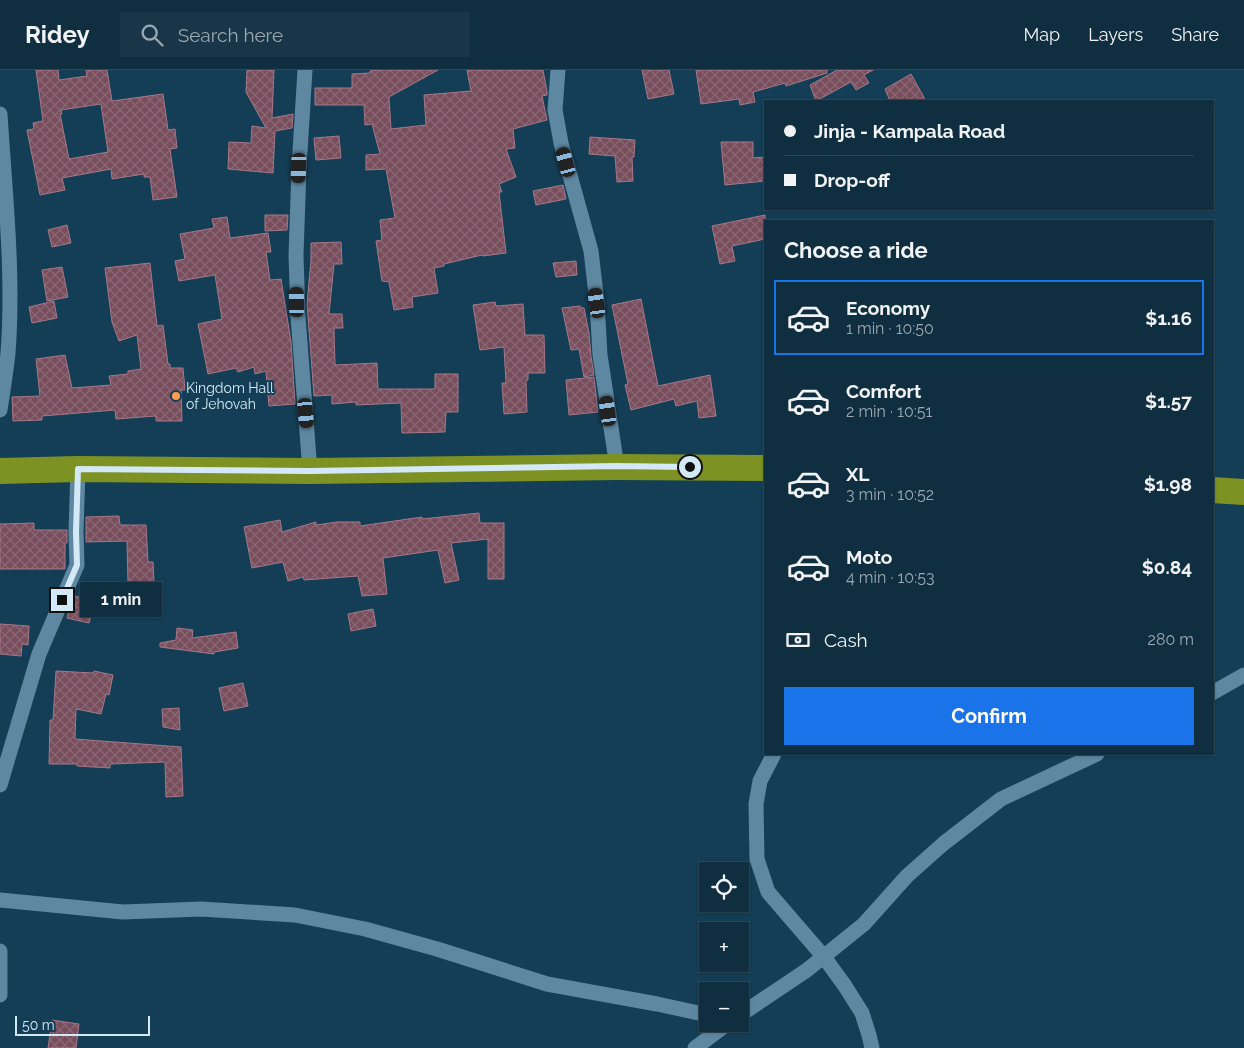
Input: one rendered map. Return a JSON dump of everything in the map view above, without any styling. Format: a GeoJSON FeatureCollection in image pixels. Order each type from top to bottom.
{"type":"FeatureCollection","features":[{"type":"Feature","properties":{"kind":"highway"},"geometry":{"type":"LineString","coordinates":[[0,471],[78,469],[310,471],[616,466],[764,472]]}},
{"type":"Feature","properties":{"kind":"highway"},"geometry":{"type":"LineString","coordinates":[[1214,490],[1244,492]]}},
{"type":"Feature","properties":{"kind":"street"},"geometry":{"type":"LineString","coordinates":[[305,70],[296,255],[298,317],[310,471]]}},
{"type":"Feature","properties":{"kind":"street"},"geometry":{"type":"LineString","coordinates":[[558,70],[555,110],[561,143],[591,251],[600,355],[616,466]]}},
{"type":"Feature","properties":{"kind":"street"},"geometry":{"type":"LineString","coordinates":[[0,114],[10,298],[8,354],[0,410]]}},
{"type":"Feature","properties":{"kind":"street"},"geometry":{"type":"LineString","coordinates":[[0,785],[39,654],[77,565],[78,469]]}},
{"type":"Feature","properties":{"kind":"street"},"geometry":{"type":"LineString","coordinates":[[1214,692],[1244,675]]}},
{"type":"Feature","properties":{"kind":"street"},"geometry":{"type":"LineString","coordinates":[[773,755],[760,781],[756,804],[757,858],[768,892],[824,957],[845,986],[862,1013],[872,1048]]}},
{"type":"Feature","properties":{"kind":"street"},"geometry":{"type":"LineString","coordinates":[[749,1009],[807,970],[864,924],[907,876],[943,844],[1001,799],[1095,755]]}},
{"type":"Feature","properties":{"kind":"street"},"geometry":{"type":"LineString","coordinates":[[0,900],[123,912],[201,909],[295,915],[365,929],[437,949],[547,984],[699,1013]]}},
{"type":"Feature","properties":{"kind":"street"},"geometry":{"type":"LineString","coordinates":[[0,951],[0,995]]}},
{"type":"Feature","properties":{"kind":"street"},"geometry":{"type":"LineString","coordinates":[[695,1048],[716,1032]]}},
{"type":"Feature","properties":{"kind":"building"},"geometry":{"type":"Polygon","coordinates":[[[36,70],[58,70],[59,80],[87,76],[86,70],[107,70],[112,101],[163,94],[168,130],[175,129],[177,148],[170,149],[177,197],[153,200],[150,177],[144,177],[144,174],[112,179],[111,169],[62,178],[65,190],[40,195],[27,130],[34,129],[33,123],[43,121],[36,70]],[[101,104],[61,110],[62,114],[60,114],[69,159],[108,152],[101,104]]]}},
{"type":"Feature","properties":{"kind":"building"},"geometry":{"type":"Polygon","coordinates":[[[247,70],[274,70],[272,118],[293,114],[292,128],[275,131],[273,173],[228,169],[229,142],[251,143],[252,126],[266,128],[246,92],[247,70]]]}},
{"type":"Feature","properties":{"kind":"building"},"geometry":{"type":"Polygon","coordinates":[[[438,70],[389,97],[391,129],[426,125],[424,95],[471,91],[467,70],[543,70],[547,91],[547,95],[542,96],[547,120],[513,129],[515,148],[506,149],[516,177],[499,184],[502,192],[499,192],[506,253],[482,255],[434,268],[438,293],[412,297],[413,307],[394,310],[389,282],[382,281],[376,241],[382,240],[380,220],[395,218],[386,169],[366,170],[366,155],[380,154],[372,124],[365,125],[364,105],[315,105],[315,88],[352,88],[352,74],[370,73],[370,71],[438,70]]]}},
{"type":"Feature","properties":{"kind":"building"},"geometry":{"type":"Polygon","coordinates":[[[642,70],[669,70],[674,94],[648,99],[642,70]]]}},
{"type":"Feature","properties":{"kind":"building"},"geometry":{"type":"Polygon","coordinates":[[[696,70],[827,70],[827,73],[786,86],[785,83],[753,92],[755,102],[740,105],[739,99],[701,104],[696,70]]]}},
{"type":"Feature","properties":{"kind":"building"},"geometry":{"type":"Polygon","coordinates":[[[837,70],[873,70],[864,75],[869,83],[856,90],[851,82],[818,100],[816,100],[810,85],[837,70]]]}},
{"type":"Feature","properties":{"kind":"building"},"geometry":{"type":"Polygon","coordinates":[[[911,74],[925,100],[890,100],[885,89],[911,74]]]}},
{"type":"Feature","properties":{"kind":"building"},"geometry":{"type":"Polygon","coordinates":[[[339,136],[341,158],[316,160],[314,138],[339,136]]]}},
{"type":"Feature","properties":{"kind":"building"},"geometry":{"type":"Polygon","coordinates":[[[590,137],[635,140],[634,157],[632,157],[633,181],[617,182],[615,156],[589,154],[590,137]]]}},
{"type":"Feature","properties":{"kind":"building"},"geometry":{"type":"Polygon","coordinates":[[[721,142],[753,142],[753,158],[764,157],[764,181],[725,185],[721,142]]]}},
{"type":"Feature","properties":{"kind":"building"},"geometry":{"type":"Polygon","coordinates":[[[563,185],[566,199],[536,205],[533,191],[563,185]]]}},
{"type":"Feature","properties":{"kind":"building"},"geometry":{"type":"Polygon","coordinates":[[[265,215],[288,215],[287,230],[265,231],[265,215]]]}},
{"type":"Feature","properties":{"kind":"building"},"geometry":{"type":"Polygon","coordinates":[[[765,215],[764,239],[732,246],[735,261],[720,264],[712,226],[765,215]]]}},
{"type":"Feature","properties":{"kind":"building"},"geometry":{"type":"Polygon","coordinates":[[[227,217],[230,238],[268,233],[271,252],[266,252],[270,280],[281,279],[291,342],[295,404],[269,406],[266,371],[255,374],[254,367],[238,372],[236,368],[208,374],[198,324],[222,319],[215,275],[179,281],[175,261],[185,259],[180,234],[214,228],[212,219],[227,217]]]}},
{"type":"Feature","properties":{"kind":"building"},"geometry":{"type":"Polygon","coordinates":[[[67,225],[71,243],[52,247],[48,230],[67,225]]]}},
{"type":"Feature","properties":{"kind":"building"},"geometry":{"type":"Polygon","coordinates":[[[341,242],[342,264],[334,264],[329,314],[342,314],[343,328],[334,328],[335,365],[377,363],[378,389],[435,389],[435,374],[458,374],[458,412],[446,412],[445,432],[402,433],[401,403],[356,405],[356,402],[332,404],[332,395],[314,396],[307,304],[311,243],[341,242]]]}},
{"type":"Feature","properties":{"kind":"building"},"geometry":{"type":"Polygon","coordinates":[[[576,261],[577,275],[556,277],[553,263],[576,261]]]}},
{"type":"Feature","properties":{"kind":"building"},"geometry":{"type":"Polygon","coordinates":[[[150,263],[157,326],[163,325],[168,364],[170,364],[170,368],[183,368],[185,390],[181,390],[182,421],[156,421],[156,416],[116,419],[115,410],[42,416],[42,420],[13,421],[12,397],[40,396],[36,359],[65,355],[72,388],[111,385],[109,376],[128,374],[128,371],[141,369],[137,335],[119,341],[112,322],[105,268],[150,263]]]}},
{"type":"Feature","properties":{"kind":"building"},"geometry":{"type":"Polygon","coordinates":[[[62,267],[68,297],[47,301],[42,270],[62,267]]]}},
{"type":"Feature","properties":{"kind":"building"},"geometry":{"type":"Polygon","coordinates":[[[641,299],[658,386],[710,375],[716,416],[699,418],[697,401],[676,406],[674,399],[631,410],[625,385],[628,384],[612,305],[641,299]]]}},
{"type":"Feature","properties":{"kind":"building"},"geometry":{"type":"Polygon","coordinates":[[[54,301],[57,318],[32,323],[29,307],[54,301]]]}},
{"type":"Feature","properties":{"kind":"building"},"geometry":{"type":"Polygon","coordinates":[[[495,302],[496,306],[523,304],[525,335],[544,335],[545,373],[528,373],[528,380],[526,380],[527,412],[504,414],[502,383],[506,383],[504,347],[480,350],[473,305],[495,302]]]}},
{"type":"Feature","properties":{"kind":"building"},"geometry":{"type":"Polygon","coordinates":[[[580,306],[584,308],[594,375],[584,377],[579,349],[571,350],[562,308],[580,306]]]}},
{"type":"Feature","properties":{"kind":"building"},"geometry":{"type":"Polygon","coordinates":[[[594,377],[598,412],[569,415],[566,380],[594,377]]]}},
{"type":"Feature","properties":{"kind":"building"},"geometry":{"type":"Polygon","coordinates":[[[479,513],[480,523],[504,523],[504,579],[488,579],[488,539],[451,543],[459,580],[445,583],[438,550],[383,558],[387,594],[362,596],[358,576],[304,580],[303,577],[288,581],[283,562],[252,568],[244,527],[280,520],[282,532],[316,522],[316,525],[337,522],[360,522],[360,526],[422,517],[422,519],[479,513]]]}},
{"type":"Feature","properties":{"kind":"building"},"geometry":{"type":"Polygon","coordinates":[[[119,516],[120,525],[146,525],[148,562],[153,562],[154,582],[128,583],[127,541],[86,542],[86,517],[119,516]]]}},
{"type":"Feature","properties":{"kind":"building"},"geometry":{"type":"Polygon","coordinates":[[[34,523],[34,530],[67,530],[65,569],[0,569],[0,524],[34,523]]]}},
{"type":"Feature","properties":{"kind":"building"},"geometry":{"type":"Polygon","coordinates":[[[74,596],[95,601],[89,623],[67,618],[74,596]]]}},
{"type":"Feature","properties":{"kind":"building"},"geometry":{"type":"Polygon","coordinates":[[[98,597],[118,602],[115,616],[95,612],[98,597]]]}},
{"type":"Feature","properties":{"kind":"building"},"geometry":{"type":"Polygon","coordinates":[[[373,609],[376,626],[351,631],[348,614],[373,609]]]}},
{"type":"Feature","properties":{"kind":"building"},"geometry":{"type":"Polygon","coordinates":[[[0,624],[29,626],[28,645],[22,644],[21,656],[0,654],[0,624]]]}},
{"type":"Feature","properties":{"kind":"building"},"geometry":{"type":"Polygon","coordinates":[[[177,628],[193,630],[192,638],[236,632],[238,648],[214,652],[214,654],[160,647],[160,643],[176,640],[177,628]]]}},
{"type":"Feature","properties":{"kind":"building"},"geometry":{"type":"Polygon","coordinates":[[[56,671],[93,673],[94,671],[113,675],[109,695],[106,694],[101,714],[76,709],[75,739],[181,747],[183,796],[166,797],[165,762],[110,764],[110,768],[77,766],[77,764],[49,764],[50,720],[53,720],[56,671]]]}},
{"type":"Feature","properties":{"kind":"building"},"geometry":{"type":"Polygon","coordinates":[[[243,683],[248,706],[224,711],[219,688],[243,683]]]}},
{"type":"Feature","properties":{"kind":"building"},"geometry":{"type":"Polygon","coordinates":[[[179,708],[180,730],[163,727],[162,709],[179,708]]]}},
{"type":"Feature","properties":{"kind":"building"},"geometry":{"type":"Polygon","coordinates":[[[52,1020],[79,1024],[76,1048],[48,1048],[52,1020]]]}},
{"type":"Feature","properties":{"kind":"place","name":"Kingdom Hall of Jehovah"},"geometry":{"type":"Point","coordinates":[176,396]}},
{"type":"Feature","properties":{"kind":"route"},"geometry":{"type":"LineString","coordinates":[[62,600],[77,565],[78,469],[310,471],[616,466],[690,467]]}}]}
